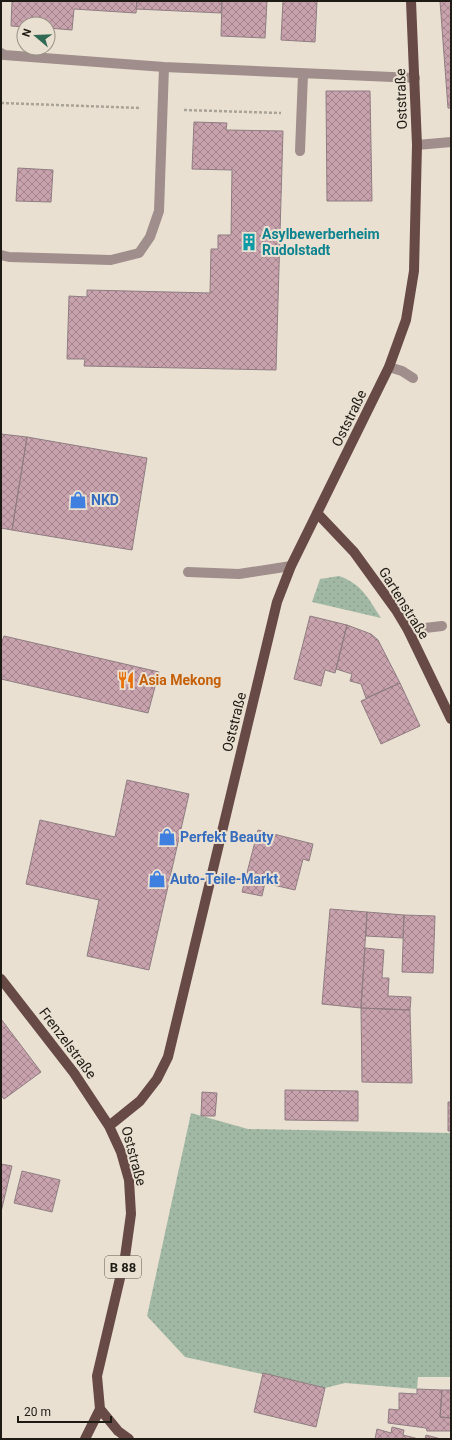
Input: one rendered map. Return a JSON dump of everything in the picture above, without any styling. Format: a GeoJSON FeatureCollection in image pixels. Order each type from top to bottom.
{"type":"FeatureCollection","features":[{"type":"Feature","properties":{"kind":"main road","name":"Oststraße"},"geometry":{"type":"LineString","coordinates":[[100,1409],[97,1376],[125,1257],[131,1214],[129,1180],[120,1152],[109,1126],[140,1102],[157,1079],[168,1058],[277,602],[291,566],[390,367],[406,320],[414,271],[417,146],[411,1]]}},
{"type":"Feature","properties":{"kind":"main road","name":"Gartenstraße"},"geometry":{"type":"LineString","coordinates":[[317,513],[354,552],[408,630],[451,719]]}},
{"type":"Feature","properties":{"kind":"main road","name":"Frenzelstraße"},"geometry":{"type":"LineString","coordinates":[[1,979],[74,1073],[109,1126]]}},
{"type":"Feature","properties":{"kind":"main road"},"geometry":{"type":"LineString","coordinates":[[85,1439],[100,1409],[118,1431],[129,1439]]}},
{"type":"Feature","properties":{"kind":"lane"},"geometry":{"type":"LineString","coordinates":[[1,53],[4,55],[164,67],[415,78]]}},
{"type":"Feature","properties":{"kind":"lane"},"geometry":{"type":"LineString","coordinates":[[1,255],[9,257],[111,260],[139,253],[150,237],[159,211],[164,67]]}},
{"type":"Feature","properties":{"kind":"lane"},"geometry":{"type":"LineString","coordinates":[[300,151],[304,74]]}},
{"type":"Feature","properties":{"kind":"lane"},"geometry":{"type":"LineString","coordinates":[[417,146],[451,142]]}},
{"type":"Feature","properties":{"kind":"lane"},"geometry":{"type":"LineString","coordinates":[[390,367],[402,371],[413,378]]}},
{"type":"Feature","properties":{"kind":"lane"},"geometry":{"type":"LineString","coordinates":[[188,572],[239,574],[291,566]]}},
{"type":"Feature","properties":{"kind":"lane"},"geometry":{"type":"LineString","coordinates":[[408,630],[442,626]]}},
{"type":"Feature","properties":{"kind":"green space"},"geometry":{"type":"Polygon","coordinates":[[[339,576],[347,579],[364,592],[381,618],[312,602],[320,579],[339,576]]]}},
{"type":"Feature","properties":{"kind":"green space"},"geometry":{"type":"Polygon","coordinates":[[[191,1113],[248,1129],[451,1133],[451,1377],[418,1377],[417,1389],[345,1383],[325,1388],[185,1357],[147,1316],[191,1113]]]}},
{"type":"Feature","properties":{"kind":"building"},"geometry":{"type":"Polygon","coordinates":[[[12,1],[137,1],[136,13],[74,9],[72,30],[56,29],[56,16],[16,16],[16,26],[11,26],[12,1]]]}},
{"type":"Feature","properties":{"kind":"building"},"geometry":{"type":"Polygon","coordinates":[[[137,1],[222,1],[221,13],[136,9],[137,1]]]}},
{"type":"Feature","properties":{"kind":"building"},"geometry":{"type":"Polygon","coordinates":[[[222,1],[267,1],[265,38],[221,36],[222,1]]]}},
{"type":"Feature","properties":{"kind":"building"},"geometry":{"type":"Polygon","coordinates":[[[283,1],[317,1],[315,42],[281,40],[283,1]]]}},
{"type":"Feature","properties":{"kind":"building"},"geometry":{"type":"Polygon","coordinates":[[[440,1],[451,1],[451,108],[448,108],[440,1]]]}},
{"type":"Feature","properties":{"kind":"building"},"geometry":{"type":"Polygon","coordinates":[[[326,91],[370,91],[372,201],[327,201],[326,91]]]}},
{"type":"Feature","properties":{"kind":"building","name":"Asylbewerberheim Rudolstadt"},"geometry":{"type":"Polygon","coordinates":[[[194,122],[227,123],[226,130],[283,131],[276,370],[84,366],[85,359],[67,359],[69,296],[87,297],[87,290],[210,293],[211,249],[218,249],[218,235],[231,235],[232,170],[192,169],[194,122]]]}},
{"type":"Feature","properties":{"kind":"building"},"geometry":{"type":"Polygon","coordinates":[[[18,168],[53,170],[51,202],[16,201],[18,168]]]}},
{"type":"Feature","properties":{"kind":"building"},"geometry":{"type":"Polygon","coordinates":[[[1,434],[27,437],[12,530],[1,528],[1,434]]]}},
{"type":"Feature","properties":{"kind":"building","name":"NKD"},"geometry":{"type":"Polygon","coordinates":[[[27,437],[147,458],[132,550],[12,530],[27,437]]]}},
{"type":"Feature","properties":{"kind":"building"},"geometry":{"type":"Polygon","coordinates":[[[310,616],[347,625],[335,673],[325,670],[321,686],[294,679],[310,616]]]}},
{"type":"Feature","properties":{"kind":"building"},"geometry":{"type":"Polygon","coordinates":[[[347,625],[371,634],[378,640],[400,683],[366,698],[361,684],[350,681],[352,674],[336,669],[347,625]]]}},
{"type":"Feature","properties":{"kind":"building"},"geometry":{"type":"Polygon","coordinates":[[[4,636],[159,672],[148,713],[1,679],[1,644],[4,636]]]}},
{"type":"Feature","properties":{"kind":"building"},"geometry":{"type":"Polygon","coordinates":[[[400,683],[420,726],[381,744],[361,701],[400,683]]]}},
{"type":"Feature","properties":{"kind":"building"},"geometry":{"type":"Polygon","coordinates":[[[127,780],[189,794],[149,970],[87,956],[99,900],[26,884],[40,820],[115,837],[127,780]]]}},
{"type":"Feature","properties":{"kind":"building"},"geometry":{"type":"Polygon","coordinates":[[[258,830],[313,844],[309,861],[303,859],[295,890],[265,883],[262,896],[242,892],[258,830]]]}},
{"type":"Feature","properties":{"kind":"building"},"geometry":{"type":"Polygon","coordinates":[[[330,909],[367,912],[361,1008],[322,1004],[330,909]]]}},
{"type":"Feature","properties":{"kind":"building"},"geometry":{"type":"Polygon","coordinates":[[[367,912],[404,915],[403,938],[366,936],[367,912]]]}},
{"type":"Feature","properties":{"kind":"building"},"geometry":{"type":"Polygon","coordinates":[[[404,915],[435,916],[433,973],[402,972],[404,915]]]}},
{"type":"Feature","properties":{"kind":"building"},"geometry":{"type":"Polygon","coordinates":[[[365,948],[384,950],[382,978],[389,978],[388,996],[411,997],[410,1010],[361,1008],[365,948]]]}},
{"type":"Feature","properties":{"kind":"building"},"geometry":{"type":"Polygon","coordinates":[[[361,1008],[410,1010],[412,1083],[362,1082],[361,1008]]]}},
{"type":"Feature","properties":{"kind":"building"},"geometry":{"type":"Polygon","coordinates":[[[1,1019],[41,1072],[4,1099],[1,1095],[1,1019]]]}},
{"type":"Feature","properties":{"kind":"building"},"geometry":{"type":"Polygon","coordinates":[[[285,1090],[358,1091],[358,1121],[285,1120],[285,1090]]]}},
{"type":"Feature","properties":{"kind":"building"},"geometry":{"type":"Polygon","coordinates":[[[202,1092],[217,1093],[215,1116],[201,1116],[202,1092]]]}},
{"type":"Feature","properties":{"kind":"building"},"geometry":{"type":"Polygon","coordinates":[[[448,1102],[451,1102],[451,1131],[448,1131],[448,1102]]]}},
{"type":"Feature","properties":{"kind":"building"},"geometry":{"type":"Polygon","coordinates":[[[1,1164],[12,1166],[1,1212],[1,1164]]]}},
{"type":"Feature","properties":{"kind":"building"},"geometry":{"type":"Polygon","coordinates":[[[22,1171],[60,1180],[52,1212],[14,1203],[22,1171]]]}},
{"type":"Feature","properties":{"kind":"building"},"geometry":{"type":"Polygon","coordinates":[[[263,1373],[325,1388],[316,1427],[254,1412],[263,1373]]]}},
{"type":"Feature","properties":{"kind":"building"},"geometry":{"type":"Polygon","coordinates":[[[417,1389],[442,1390],[440,1417],[451,1418],[451,1431],[427,1431],[426,1428],[388,1423],[389,1409],[399,1410],[399,1393],[417,1394],[417,1389]]]}},
{"type":"Feature","properties":{"kind":"building"},"geometry":{"type":"Polygon","coordinates":[[[442,1390],[451,1390],[451,1418],[440,1417],[442,1390]]]}},
{"type":"Feature","properties":{"kind":"building"},"geometry":{"type":"Polygon","coordinates":[[[392,1427],[404,1430],[403,1435],[419,1439],[375,1439],[377,1429],[391,1433],[392,1427]]]}},
{"type":"Feature","properties":{"kind":"building"},"geometry":{"type":"Polygon","coordinates":[[[426,1435],[441,1439],[425,1439],[426,1435]]]}},
{"type":"Feature","properties":{"kind":"place","name":"Asylbewerberheim Rudolstadt"},"geometry":{"type":"Point","coordinates":[249,242]}},
{"type":"Feature","properties":{"kind":"place","name":"NKD"},"geometry":{"type":"Point","coordinates":[78,500]}},
{"type":"Feature","properties":{"kind":"place","name":"Asia Mekong"},"geometry":{"type":"Point","coordinates":[126,680]}},
{"type":"Feature","properties":{"kind":"place","name":"Perfekt Beauty"},"geometry":{"type":"Point","coordinates":[167,837]}},
{"type":"Feature","properties":{"kind":"place","name":"Auto-Teile-Markt"},"geometry":{"type":"Point","coordinates":[157,879]}}]}
